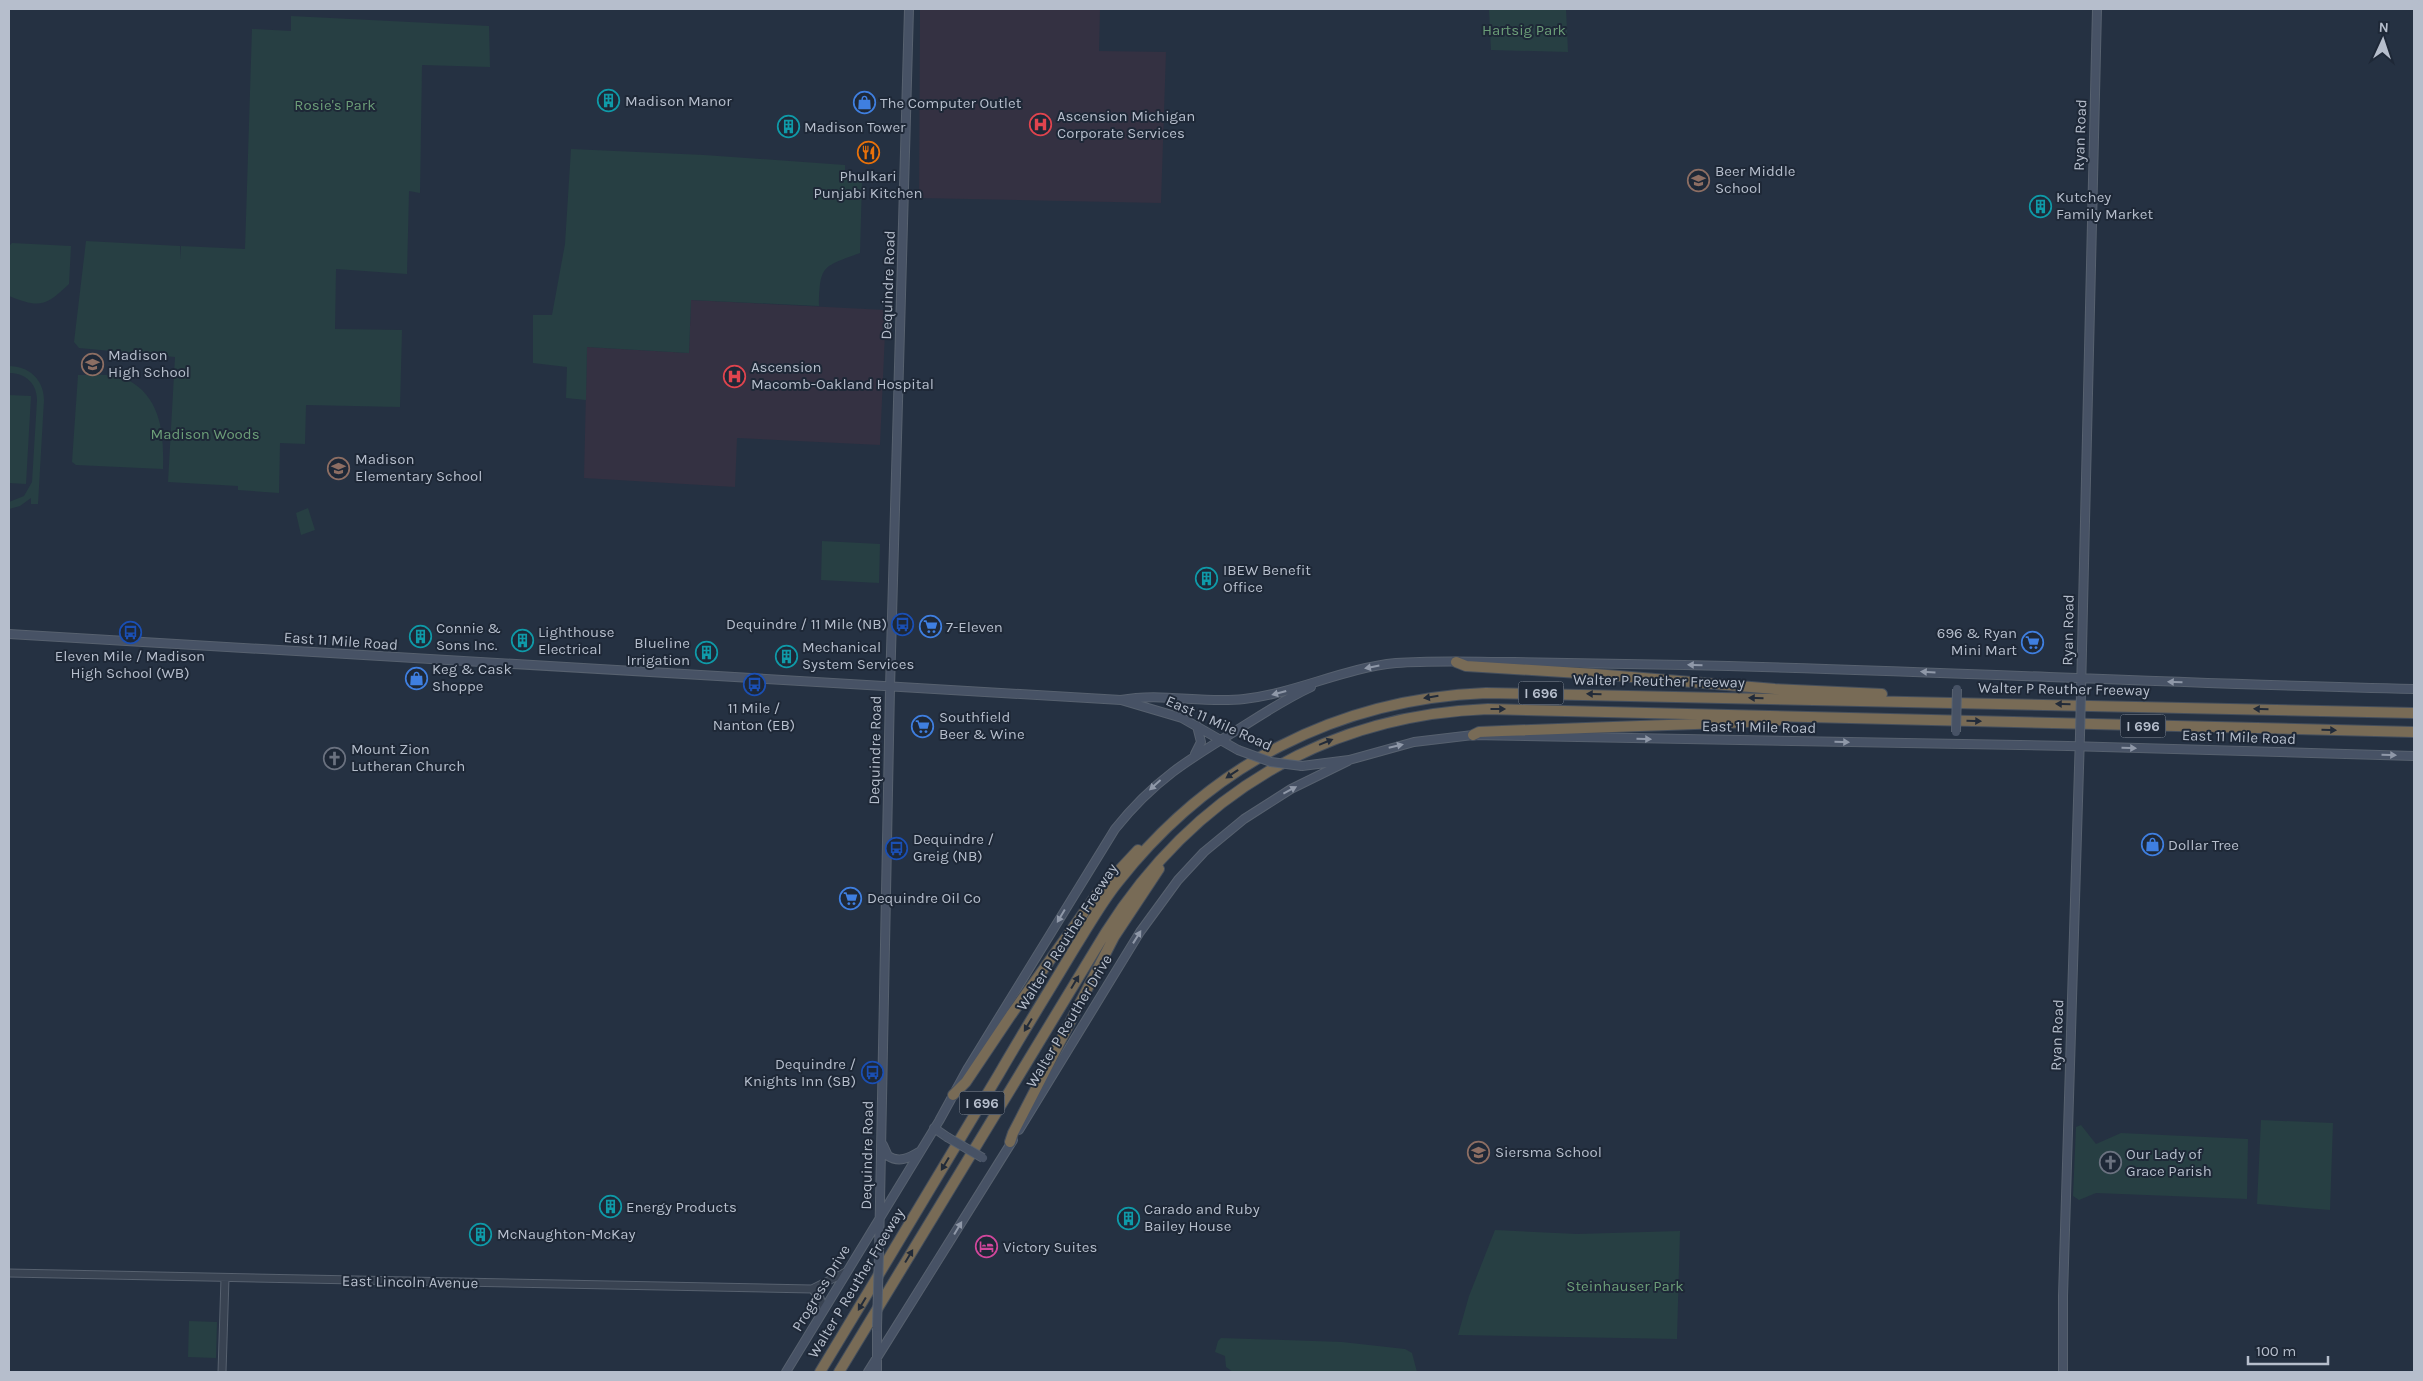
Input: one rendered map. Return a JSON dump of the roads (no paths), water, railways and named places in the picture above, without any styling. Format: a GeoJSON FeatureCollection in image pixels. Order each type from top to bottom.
{"type":"FeatureCollection","features":[{"type":"Feature","properties":{"kind":"highway"},"geometry":{"type":"LineString","coordinates":[[1456,662],[1466,666],[1595,674],[1775,690],[1907,695],[1945,701]]}},
{"type":"Feature","properties":{"kind":"highway","name":"Walter P Reuther Freeway"},"geometry":{"type":"LineString","coordinates":[[820,1372],[1117,883],[1154,840],[1176,818],[1220,782],[1277,747],[1347,717],[1404,702],[1436,696],[1486,693],[1945,701],[2414,713]]}},
{"type":"Feature","properties":{"kind":"highway","name":"Walter P Reuther Freeway"},"geometry":{"type":"LineString","coordinates":[[839,1372],[1118,913],[1159,860],[1190,829],[1240,788],[1284,761],[1350,733],[1414,716],[1459,710],[1507,709],[2414,732]]}},
{"type":"Feature","properties":{"kind":"highway"},"geometry":{"type":"LineString","coordinates":[[1473,735],[1479,732],[1502,731],[1873,718]]}},
{"type":"Feature","properties":{"kind":"highway"},"geometry":{"type":"LineString","coordinates":[[1010,1142],[1114,937],[1144,890],[1190,829]]}},
{"type":"Feature","properties":{"kind":"highway"},"geometry":{"type":"LineString","coordinates":[[953,1095],[966,1082],[1097,894],[1132,854],[1154,840]]}},
{"type":"Feature","properties":{"kind":"main road","name":"Dequindre Road"},"geometry":{"type":"LineString","coordinates":[[877,1372],[890,688],[909,9]]}},
{"type":"Feature","properties":{"kind":"main road","name":"Ryan Road"},"geometry":{"type":"LineString","coordinates":[[2063,1372],[2063,1277],[2082,679],[2097,9]]}},
{"type":"Feature","properties":{"kind":"main road","name":"East 11 Mile Road"},"geometry":{"type":"LineString","coordinates":[[9,634],[890,688],[1121,700],[1136,697],[1209,701],[1244,700],[1275,694],[1380,665],[1456,662],[1837,668],[2082,679],[2414,689]]}},
{"type":"Feature","properties":{"kind":"main road"},"geometry":{"type":"LineString","coordinates":[[1957,674],[1956,732],[1958,738],[1966,744]]}},
{"type":"Feature","properties":{"kind":"main road"},"geometry":{"type":"LineString","coordinates":[[880,1218],[1115,829],[1149,790],[1168,773],[1220,739],[1326,679]]}},
{"type":"Feature","properties":{"kind":"main road","name":"East 11 Mile Road"},"geometry":{"type":"LineString","coordinates":[[1121,700],[1164,712],[1198,726],[1238,750],[1271,762],[1302,766],[1349,760],[1414,742],[1473,735],[2080,746],[2414,756]]}},
{"type":"Feature","properties":{"kind":"main road"},"geometry":{"type":"LineString","coordinates":[[1194,756],[1201,742],[1198,726]]}},
{"type":"Feature","properties":{"kind":"main road"},"geometry":{"type":"LineString","coordinates":[[1238,729],[1235,742],[1238,750]]}},
{"type":"Feature","properties":{"kind":"main road","name":"Walter P Reuther Drive"},"geometry":{"type":"LineString","coordinates":[[868,1372],[1140,932],[1178,880],[1204,852],[1244,819],[1290,789],[1349,760]]}},
{"type":"Feature","properties":{"kind":"main road"},"geometry":{"type":"LineString","coordinates":[[934,1128],[996,1166]]}},
{"type":"Feature","properties":{"kind":"main road"},"geometry":{"type":"LineString","coordinates":[[881,1138],[886,1153],[893,1159],[906,1159],[921,1150]]}},
{"type":"Feature","properties":{"kind":"main road","name":"Progress Drive"},"geometry":{"type":"LineString","coordinates":[[786,1372],[880,1218]]}},
{"type":"Feature","properties":{"kind":"street","name":"East Lincoln Avenue"},"geometry":{"type":"LineString","coordinates":[[9,1273],[812,1289],[846,1272]]}},
{"type":"Feature","properties":{"kind":"street"},"geometry":{"type":"LineString","coordinates":[[222,1372],[225,1278]]}},
{"type":"Feature","properties":{"kind":"street"},"geometry":{"type":"LineString","coordinates":[[812,1289],[818,1295],[824,1309]]}},
{"type":"Feature","properties":{"kind":"place","name":"Madison Manor"},"geometry":{"type":"Point","coordinates":[609,101]}},
{"type":"Feature","properties":{"kind":"place","name":"The Computer Outlet"},"geometry":{"type":"Point","coordinates":[864,103]}},
{"type":"Feature","properties":{"kind":"place","name":"Ascension Michigan Corporate Services"},"geometry":{"type":"Point","coordinates":[1041,125]}},
{"type":"Feature","properties":{"kind":"place","name":"Madison Tower"},"geometry":{"type":"Point","coordinates":[788,127]}},
{"type":"Feature","properties":{"kind":"place","name":"Phulkari Punjabi Kitchen"},"geometry":{"type":"Point","coordinates":[868,153]}},
{"type":"Feature","properties":{"kind":"place","name":"Beer Middle School"},"geometry":{"type":"Point","coordinates":[1699,180]}},
{"type":"Feature","properties":{"kind":"place","name":"Kutchey Family Market"},"geometry":{"type":"Point","coordinates":[2040,206]}},
{"type":"Feature","properties":{"kind":"place","name":"Madison High School"},"geometry":{"type":"Point","coordinates":[92,364]}},
{"type":"Feature","properties":{"kind":"place","name":"Ascension Macomb-Oakland Hospital"},"geometry":{"type":"Point","coordinates":[735,376]}},
{"type":"Feature","properties":{"kind":"place","name":"Madison Elementary School"},"geometry":{"type":"Point","coordinates":[339,468]}},
{"type":"Feature","properties":{"kind":"place","name":"IBEW Benefit Office"},"geometry":{"type":"Point","coordinates":[1207,579]}},
{"type":"Feature","properties":{"kind":"place","name":"Dequindre / 11 Mile (NB)"},"geometry":{"type":"Point","coordinates":[903,624]}},
{"type":"Feature","properties":{"kind":"place","name":"7-Eleven"},"geometry":{"type":"Point","coordinates":[930,627]}},
{"type":"Feature","properties":{"kind":"place","name":"Eleven Mile / Madison High School (WB)"},"geometry":{"type":"Point","coordinates":[130,633]}},
{"type":"Feature","properties":{"kind":"place","name":"Connie & Sons Inc."},"geometry":{"type":"Point","coordinates":[420,637]}},
{"type":"Feature","properties":{"kind":"place","name":"Lighthouse Electrical"},"geometry":{"type":"Point","coordinates":[522,641]}},
{"type":"Feature","properties":{"kind":"place","name":"696 & Ryan Mini Mart"},"geometry":{"type":"Point","coordinates":[2033,642]}},
{"type":"Feature","properties":{"kind":"place","name":"Blueline Irrigation"},"geometry":{"type":"Point","coordinates":[706,652]}},
{"type":"Feature","properties":{"kind":"place","name":"Mechanical System Services"},"geometry":{"type":"Point","coordinates":[786,656]}},
{"type":"Feature","properties":{"kind":"place","name":"Keg & Cask Shoppe"},"geometry":{"type":"Point","coordinates":[416,678]}},
{"type":"Feature","properties":{"kind":"place","name":"11 Mile / Nanton (EB)"},"geometry":{"type":"Point","coordinates":[754,685]}},
{"type":"Feature","properties":{"kind":"place","name":"Southfield Beer & Wine"},"geometry":{"type":"Point","coordinates":[923,726]}},
{"type":"Feature","properties":{"kind":"place","name":"Mount Zion Lutheran Church"},"geometry":{"type":"Point","coordinates":[335,758]}},
{"type":"Feature","properties":{"kind":"place","name":"Dollar Tree"},"geometry":{"type":"Point","coordinates":[2152,845]}},
{"type":"Feature","properties":{"kind":"place","name":"Dequindre / Greig (NB)"},"geometry":{"type":"Point","coordinates":[897,848]}},
{"type":"Feature","properties":{"kind":"place","name":"Dequindre Oil Co"},"geometry":{"type":"Point","coordinates":[851,898]}},
{"type":"Feature","properties":{"kind":"place","name":"Dequindre / Knights Inn (SB)"},"geometry":{"type":"Point","coordinates":[872,1073]}},
{"type":"Feature","properties":{"kind":"place","name":"Siersma School"},"geometry":{"type":"Point","coordinates":[1479,1152]}},
{"type":"Feature","properties":{"kind":"place","name":"Our Lady of Grace Parish"},"geometry":{"type":"Point","coordinates":[2110,1163]}},
{"type":"Feature","properties":{"kind":"place","name":"Energy Products"},"geometry":{"type":"Point","coordinates":[610,1207]}},
{"type":"Feature","properties":{"kind":"place","name":"Carado and Ruby Bailey House"},"geometry":{"type":"Point","coordinates":[1128,1218]}},
{"type":"Feature","properties":{"kind":"place","name":"McNaughton-McKay"},"geometry":{"type":"Point","coordinates":[481,1234]}},
{"type":"Feature","properties":{"kind":"place","name":"Victory Suites"},"geometry":{"type":"Point","coordinates":[987,1247]}},
{"type":"Feature","properties":{"kind":"park label","name":"Hartsig Park"},"geometry":{"type":"Point","coordinates":[1524,30]}},
{"type":"Feature","properties":{"kind":"park label","name":"Rosie's Park"},"geometry":{"type":"Point","coordinates":[335,105]}},
{"type":"Feature","properties":{"kind":"park label","name":"Madison Woods"},"geometry":{"type":"Point","coordinates":[205,434]}},
{"type":"Feature","properties":{"kind":"park label","name":"Steinhauser Park"},"geometry":{"type":"Point","coordinates":[1625,1286]}}]}
